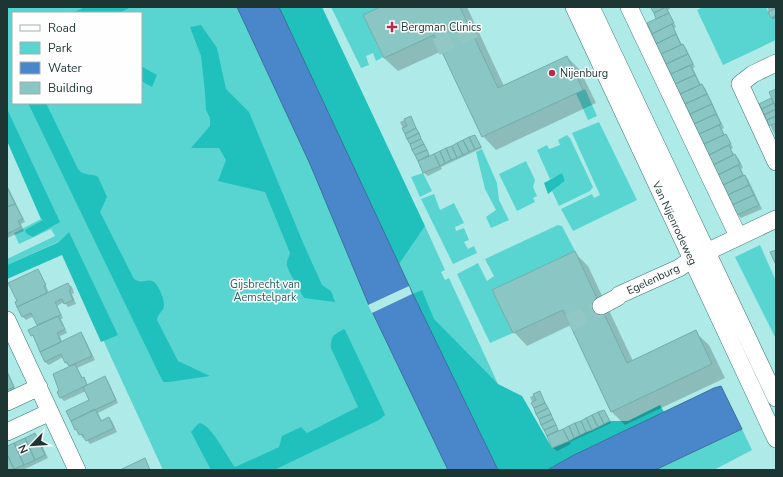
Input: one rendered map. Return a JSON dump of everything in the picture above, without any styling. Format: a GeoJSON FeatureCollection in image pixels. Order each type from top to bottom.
{"type":"FeatureCollection","features":[{"type":"Feature","properties":{"kind":"street","name":"Van Nijenrodeweg"},"geometry":{"type":"LineString","coordinates":[[574,7],[699,255],[760,383],[776,398]]}},
{"type":"Feature","properties":{"kind":"street","name":"Van Nijenrodeweg"},"geometry":{"type":"LineString","coordinates":[[591,7],[699,255]]}},
{"type":"Feature","properties":{"kind":"street"},"geometry":{"type":"LineString","coordinates":[[629,7],[738,236]]}},
{"type":"Feature","properties":{"kind":"street"},"geometry":{"type":"LineString","coordinates":[[776,63],[752,74],[740,84],[776,162]]}},
{"type":"Feature","properties":{"kind":"street","name":"Egelenburg"},"geometry":{"type":"LineString","coordinates":[[601,306],[639,285],[679,268],[699,255],[776,219]]}},
{"type":"Feature","properties":{"kind":"street"},"geometry":{"type":"LineString","coordinates":[[7,320],[77,470]]}},
{"type":"Feature","properties":{"kind":"street","name":"Van Nijenrodeweg"},"geometry":{"type":"LineString","coordinates":[[760,383],[761,406],[776,439]]}},
{"type":"Feature","properties":{"kind":"street"},"geometry":{"type":"LineString","coordinates":[[7,402],[39,387]]}},
{"type":"Feature","properties":{"kind":"street"},"geometry":{"type":"LineString","coordinates":[[7,432],[50,412]]}},
{"type":"Feature","properties":{"kind":"green space","name":"Gijsbrecht van Aemstelpark"},"geometry":{"type":"Polygon","coordinates":[[[7,7],[318,7],[422,230],[425,226],[445,270],[441,272],[445,280],[449,278],[498,384],[491,378],[534,470],[163,470],[58,242],[7,265],[7,259],[55,236],[51,229],[19,244],[14,233],[41,219],[50,227],[7,132],[7,7]]]}},
{"type":"Feature","properties":{"kind":"green space"},"geometry":{"type":"Polygon","coordinates":[[[331,7],[380,7],[363,15],[383,57],[376,61],[373,53],[366,56],[369,65],[361,68],[331,7]]]}},
{"type":"Feature","properties":{"kind":"green space"},"geometry":{"type":"Polygon","coordinates":[[[703,7],[766,7],[771,18],[776,16],[776,40],[723,65],[697,10],[703,7]]]}},
{"type":"Feature","properties":{"kind":"green space"},"geometry":{"type":"Polygon","coordinates":[[[585,89],[597,116],[588,120],[576,93],[585,89]]]}},
{"type":"Feature","properties":{"kind":"green space"},"geometry":{"type":"Polygon","coordinates":[[[599,122],[637,200],[573,231],[561,209],[592,194],[594,198],[600,195],[572,133],[599,122]]]}},
{"type":"Feature","properties":{"kind":"green space"},"geometry":{"type":"Polygon","coordinates":[[[567,135],[570,138],[593,187],[590,191],[559,206],[552,191],[565,181],[562,174],[550,179],[537,150],[547,145],[549,149],[560,145],[558,140],[567,135]]]}},
{"type":"Feature","properties":{"kind":"green space"},"geometry":{"type":"Polygon","coordinates":[[[482,149],[497,183],[499,200],[509,220],[491,228],[486,217],[496,210],[485,189],[476,152],[482,149]]]}},
{"type":"Feature","properties":{"kind":"green space"},"geometry":{"type":"Polygon","coordinates":[[[526,161],[535,180],[533,187],[537,196],[533,198],[535,202],[517,211],[499,174],[526,161]]]}},
{"type":"Feature","properties":{"kind":"green space"},"geometry":{"type":"Polygon","coordinates":[[[423,173],[432,191],[420,197],[411,177],[423,173]]]}},
{"type":"Feature","properties":{"kind":"green space"},"geometry":{"type":"Polygon","coordinates":[[[434,194],[440,210],[454,203],[464,223],[455,227],[456,231],[464,228],[469,240],[464,242],[468,249],[474,246],[477,253],[453,264],[421,199],[434,194]]]}},
{"type":"Feature","properties":{"kind":"green space"},"geometry":{"type":"Polygon","coordinates":[[[558,225],[562,226],[575,251],[492,290],[513,333],[490,343],[457,274],[478,263],[487,281],[494,276],[485,259],[558,225]]]}},
{"type":"Feature","properties":{"kind":"green space"},"geometry":{"type":"Polygon","coordinates":[[[760,245],[776,281],[776,339],[735,257],[760,245]]]}},
{"type":"Feature","properties":{"kind":"green space"},"geometry":{"type":"Polygon","coordinates":[[[742,429],[752,450],[714,470],[655,470],[742,429]]]}},
{"type":"Feature","properties":{"kind":"shaded area"},"geometry":{"type":"Polygon","coordinates":[[[85,7],[131,7],[121,12],[74,12],[85,7]]]}},
{"type":"Feature","properties":{"kind":"shaded area"},"geometry":{"type":"Polygon","coordinates":[[[279,7],[322,7],[425,226],[399,264],[279,7]]]}},
{"type":"Feature","properties":{"kind":"shaded area"},"geometry":{"type":"Polygon","coordinates":[[[201,25],[217,48],[226,89],[249,112],[322,285],[331,291],[335,302],[304,298],[287,266],[290,253],[265,192],[218,181],[226,160],[219,148],[191,148],[210,126],[210,118],[206,110],[201,56],[190,27],[201,25]]]}},
{"type":"Feature","properties":{"kind":"shaded area"},"geometry":{"type":"Polygon","coordinates":[[[142,67],[157,75],[152,87],[142,82],[142,67]]]}},
{"type":"Feature","properties":{"kind":"shaded area"},"geometry":{"type":"Polygon","coordinates":[[[28,104],[46,104],[78,169],[85,174],[98,177],[107,197],[100,212],[134,279],[139,281],[152,281],[159,288],[164,306],[157,320],[178,361],[210,376],[169,382],[164,382],[28,104]]]}},
{"type":"Feature","properties":{"kind":"shaded area"},"geometry":{"type":"Polygon","coordinates":[[[7,109],[60,222],[33,237],[27,234],[25,230],[43,220],[41,219],[7,141],[7,109]]]}},
{"type":"Feature","properties":{"kind":"shaded area"},"geometry":{"type":"Polygon","coordinates":[[[562,173],[565,181],[548,194],[544,183],[562,173]]]}},
{"type":"Feature","properties":{"kind":"shaded area"},"geometry":{"type":"Polygon","coordinates":[[[69,232],[118,335],[101,342],[62,255],[7,279],[7,265],[59,242],[69,232]]]}},
{"type":"Feature","properties":{"kind":"shaded area"},"geometry":{"type":"Polygon","coordinates":[[[422,290],[434,319],[498,384],[522,396],[552,448],[610,421],[628,421],[660,405],[664,412],[572,456],[547,470],[498,470],[413,294],[422,290]]]}},
{"type":"Feature","properties":{"kind":"shaded area"},"geometry":{"type":"Polygon","coordinates":[[[344,329],[385,415],[379,420],[274,470],[211,470],[191,432],[200,423],[205,425],[214,436],[235,467],[279,447],[282,436],[301,427],[307,433],[358,407],[331,348],[333,336],[344,329]]]}},
{"type":"Feature","properties":{"kind":"water"},"geometry":{"type":"Polygon","coordinates":[[[237,7],[279,7],[413,294],[498,470],[448,470],[368,303],[310,164],[237,7]]]}},
{"type":"Feature","properties":{"kind":"water"},"geometry":{"type":"Polygon","coordinates":[[[721,386],[742,429],[655,470],[549,469],[572,456],[721,386]]]}},
{"type":"Feature","properties":{"kind":"pier"},"geometry":{"type":"Polygon","coordinates":[[[409,286],[412,294],[372,313],[368,305],[409,286]]]}},
{"type":"Feature","properties":{"kind":"building","name":"Nijenburg"},"geometry":{"type":"Polygon","coordinates":[[[380,7],[460,7],[498,88],[567,56],[583,90],[482,137],[434,35],[384,58],[363,15],[380,7]]]}},
{"type":"Feature","properties":{"kind":"building"},"geometry":{"type":"Polygon","coordinates":[[[666,7],[654,13],[651,8],[666,7]]]}},
{"type":"Feature","properties":{"kind":"building"},"geometry":{"type":"Polygon","coordinates":[[[666,7],[669,13],[656,19],[654,13],[666,7]]]}},
{"type":"Feature","properties":{"kind":"building"},"geometry":{"type":"Polygon","coordinates":[[[776,8],[776,15],[771,18],[768,12],[776,8]]]}},
{"type":"Feature","properties":{"kind":"building"},"geometry":{"type":"Polygon","coordinates":[[[669,13],[674,23],[652,34],[647,23],[669,13]]]}},
{"type":"Feature","properties":{"kind":"building"},"geometry":{"type":"Polygon","coordinates":[[[672,24],[676,34],[656,44],[652,34],[672,24]]]}},
{"type":"Feature","properties":{"kind":"building"},"geometry":{"type":"Polygon","coordinates":[[[676,34],[681,45],[661,54],[656,44],[676,34]]]}},
{"type":"Feature","properties":{"kind":"building"},"geometry":{"type":"Polygon","coordinates":[[[683,44],[688,54],[666,64],[661,54],[683,44]]]}},
{"type":"Feature","properties":{"kind":"building"},"geometry":{"type":"Polygon","coordinates":[[[688,54],[693,64],[671,74],[666,64],[688,54]]]}},
{"type":"Feature","properties":{"kind":"building"},"geometry":{"type":"Polygon","coordinates":[[[690,65],[695,75],[675,84],[671,74],[690,65]]]}},
{"type":"Feature","properties":{"kind":"building"},"geometry":{"type":"Polygon","coordinates":[[[695,75],[700,85],[680,94],[675,84],[695,75]]]}},
{"type":"Feature","properties":{"kind":"building"},"geometry":{"type":"Polygon","coordinates":[[[702,84],[707,94],[685,104],[680,94],[702,84]]]}},
{"type":"Feature","properties":{"kind":"building"},"geometry":{"type":"Polygon","coordinates":[[[776,89],[776,108],[769,92],[776,89]]]}},
{"type":"Feature","properties":{"kind":"building"},"geometry":{"type":"Polygon","coordinates":[[[707,94],[712,104],[690,114],[685,104],[707,94]]]}},
{"type":"Feature","properties":{"kind":"building"},"geometry":{"type":"Polygon","coordinates":[[[771,98],[774,103],[762,109],[759,104],[771,98]]]}},
{"type":"Feature","properties":{"kind":"building"},"geometry":{"type":"Polygon","coordinates":[[[774,103],[776,109],[764,115],[762,109],[774,103]]]}},
{"type":"Feature","properties":{"kind":"building"},"geometry":{"type":"Polygon","coordinates":[[[712,104],[716,114],[694,124],[690,114],[712,104]]]}},
{"type":"Feature","properties":{"kind":"building"},"geometry":{"type":"Polygon","coordinates":[[[776,109],[776,116],[767,120],[764,115],[776,109]]]}},
{"type":"Feature","properties":{"kind":"building"},"geometry":{"type":"Polygon","coordinates":[[[716,114],[721,124],[699,134],[694,124],[716,114]]]}},
{"type":"Feature","properties":{"kind":"building"},"geometry":{"type":"Polygon","coordinates":[[[411,116],[416,128],[405,134],[402,128],[407,126],[404,119],[411,116]]]}},
{"type":"Feature","properties":{"kind":"building"},"geometry":{"type":"Polygon","coordinates":[[[776,116],[776,123],[769,126],[767,120],[776,116]]]}},
{"type":"Feature","properties":{"kind":"building"},"geometry":{"type":"Polygon","coordinates":[[[719,125],[724,135],[704,144],[699,134],[719,125]]]}},
{"type":"Feature","properties":{"kind":"building"},"geometry":{"type":"Polygon","coordinates":[[[416,128],[419,133],[407,139],[405,134],[416,128]]]}},
{"type":"Feature","properties":{"kind":"building"},"geometry":{"type":"Polygon","coordinates":[[[419,133],[421,139],[410,144],[407,139],[419,133]]]}},
{"type":"Feature","properties":{"kind":"building"},"geometry":{"type":"Polygon","coordinates":[[[726,134],[731,144],[709,155],[704,144],[726,134]]]}},
{"type":"Feature","properties":{"kind":"building"},"geometry":{"type":"Polygon","coordinates":[[[475,135],[481,147],[475,149],[469,137],[475,135]]]}},
{"type":"Feature","properties":{"kind":"building"},"geometry":{"type":"Polygon","coordinates":[[[469,137],[475,149],[469,152],[463,140],[469,137]]]}},
{"type":"Feature","properties":{"kind":"building"},"geometry":{"type":"Polygon","coordinates":[[[421,139],[424,144],[412,150],[410,144],[421,139]]]}},
{"type":"Feature","properties":{"kind":"building"},"geometry":{"type":"Polygon","coordinates":[[[463,140],[469,152],[463,155],[457,143],[463,140]]]}},
{"type":"Feature","properties":{"kind":"building"},"geometry":{"type":"Polygon","coordinates":[[[457,143],[463,155],[457,158],[452,146],[457,143]]]}},
{"type":"Feature","properties":{"kind":"building"},"geometry":{"type":"Polygon","coordinates":[[[424,144],[427,150],[415,155],[412,150],[424,144]]]}},
{"type":"Feature","properties":{"kind":"building"},"geometry":{"type":"Polygon","coordinates":[[[729,145],[733,155],[713,165],[709,155],[729,145]]]}},
{"type":"Feature","properties":{"kind":"building"},"geometry":{"type":"Polygon","coordinates":[[[452,146],[457,158],[451,160],[446,148],[452,146]]]}},
{"type":"Feature","properties":{"kind":"building"},"geometry":{"type":"Polygon","coordinates":[[[446,148],[451,160],[445,163],[440,151],[446,148]]]}},
{"type":"Feature","properties":{"kind":"building"},"geometry":{"type":"Polygon","coordinates":[[[427,150],[429,155],[418,161],[415,155],[427,150]]]}},
{"type":"Feature","properties":{"kind":"building"},"geometry":{"type":"Polygon","coordinates":[[[440,151],[445,163],[440,166],[434,154],[440,151]]]}},
{"type":"Feature","properties":{"kind":"building"},"geometry":{"type":"Polygon","coordinates":[[[434,154],[440,166],[423,173],[418,161],[434,154]]]}},
{"type":"Feature","properties":{"kind":"building"},"geometry":{"type":"Polygon","coordinates":[[[735,154],[740,164],[718,175],[713,165],[735,154]]]}},
{"type":"Feature","properties":{"kind":"building"},"geometry":{"type":"Polygon","coordinates":[[[738,165],[743,175],[723,185],[718,175],[738,165]]]}},
{"type":"Feature","properties":{"kind":"building"},"geometry":{"type":"Polygon","coordinates":[[[745,175],[749,185],[728,195],[723,185],[745,175]]]}},
{"type":"Feature","properties":{"kind":"building"},"geometry":{"type":"Polygon","coordinates":[[[749,185],[754,195],[732,205],[728,195],[749,185]]]}},
{"type":"Feature","properties":{"kind":"building"},"geometry":{"type":"Polygon","coordinates":[[[7,187],[15,204],[7,207],[7,187]]]}},
{"type":"Feature","properties":{"kind":"building"},"geometry":{"type":"Polygon","coordinates":[[[754,195],[759,205],[737,215],[732,205],[754,195]]]}},
{"type":"Feature","properties":{"kind":"building"},"geometry":{"type":"Polygon","coordinates":[[[15,204],[23,219],[18,221],[21,227],[7,234],[7,207],[15,204]]]}},
{"type":"Feature","properties":{"kind":"building"},"geometry":{"type":"Polygon","coordinates":[[[776,250],[776,265],[770,252],[776,250]]]}},
{"type":"Feature","properties":{"kind":"building"},"geometry":{"type":"Polygon","coordinates":[[[575,251],[627,363],[696,330],[712,364],[611,412],[563,310],[513,333],[492,290],[575,251]]]}},
{"type":"Feature","properties":{"kind":"building"},"geometry":{"type":"Polygon","coordinates":[[[38,269],[46,285],[44,286],[47,293],[17,307],[15,302],[17,301],[8,283],[38,269]]]}},
{"type":"Feature","properties":{"kind":"building"},"geometry":{"type":"Polygon","coordinates":[[[68,283],[73,300],[64,304],[62,299],[55,302],[61,315],[37,325],[31,313],[22,317],[17,307],[68,283]]]}},
{"type":"Feature","properties":{"kind":"building"},"geometry":{"type":"Polygon","coordinates":[[[58,316],[65,329],[57,333],[61,342],[40,352],[33,335],[31,336],[28,330],[58,316]]]}},
{"type":"Feature","properties":{"kind":"building"},"geometry":{"type":"Polygon","coordinates":[[[81,332],[92,356],[69,366],[67,362],[65,363],[61,354],[45,362],[40,352],[81,332]]]}},
{"type":"Feature","properties":{"kind":"building"},"geometry":{"type":"Polygon","coordinates":[[[75,364],[82,378],[84,377],[87,385],[60,398],[53,374],[75,364]]]}},
{"type":"Feature","properties":{"kind":"building"},"geometry":{"type":"Polygon","coordinates":[[[7,372],[14,387],[7,390],[7,372]]]}},
{"type":"Feature","properties":{"kind":"building"},"geometry":{"type":"Polygon","coordinates":[[[105,376],[116,400],[71,421],[66,411],[89,400],[83,387],[105,376]]]}},
{"type":"Feature","properties":{"kind":"building"},"geometry":{"type":"Polygon","coordinates":[[[540,391],[545,403],[534,408],[531,403],[536,400],[533,394],[540,391]]]}},
{"type":"Feature","properties":{"kind":"building"},"geometry":{"type":"Polygon","coordinates":[[[545,403],[548,408],[536,414],[534,408],[545,403]]]}},
{"type":"Feature","properties":{"kind":"building"},"geometry":{"type":"Polygon","coordinates":[[[548,408],[551,414],[539,419],[536,414],[548,408]]]}},
{"type":"Feature","properties":{"kind":"building"},"geometry":{"type":"Polygon","coordinates":[[[95,409],[101,421],[109,417],[114,428],[86,441],[82,434],[79,435],[76,429],[75,430],[71,421],[95,409]]]}},
{"type":"Feature","properties":{"kind":"building"},"geometry":{"type":"Polygon","coordinates":[[[604,410],[610,421],[604,424],[598,412],[604,410]]]}},
{"type":"Feature","properties":{"kind":"building"},"geometry":{"type":"Polygon","coordinates":[[[598,412],[604,424],[598,427],[592,415],[598,412]]]}},
{"type":"Feature","properties":{"kind":"building"},"geometry":{"type":"Polygon","coordinates":[[[551,414],[553,419],[541,425],[539,419],[551,414]]]}},
{"type":"Feature","properties":{"kind":"building"},"geometry":{"type":"Polygon","coordinates":[[[592,415],[598,427],[592,430],[586,418],[592,415]]]}},
{"type":"Feature","properties":{"kind":"building"},"geometry":{"type":"Polygon","coordinates":[[[586,418],[592,430],[586,432],[581,421],[586,418]]]}},
{"type":"Feature","properties":{"kind":"building"},"geometry":{"type":"Polygon","coordinates":[[[553,419],[556,425],[544,430],[541,425],[553,419]]]}},
{"type":"Feature","properties":{"kind":"building"},"geometry":{"type":"Polygon","coordinates":[[[581,421],[586,432],[580,435],[575,423],[581,421]]]}},
{"type":"Feature","properties":{"kind":"building"},"geometry":{"type":"Polygon","coordinates":[[[575,423],[580,435],[574,438],[569,426],[575,423]]]}},
{"type":"Feature","properties":{"kind":"building"},"geometry":{"type":"Polygon","coordinates":[[[556,425],[558,430],[547,436],[544,430],[556,425]]]}},
{"type":"Feature","properties":{"kind":"building"},"geometry":{"type":"Polygon","coordinates":[[[569,426],[574,438],[569,441],[563,429],[569,426]]]}},
{"type":"Feature","properties":{"kind":"building"},"geometry":{"type":"Polygon","coordinates":[[[563,429],[569,441],[552,448],[547,436],[563,429]]]}},
{"type":"Feature","properties":{"kind":"building"},"geometry":{"type":"Polygon","coordinates":[[[35,433],[45,455],[35,460],[25,438],[35,433]]]}},
{"type":"Feature","properties":{"kind":"building"},"geometry":{"type":"Polygon","coordinates":[[[25,438],[35,460],[24,465],[14,443],[25,438]]]}},
{"type":"Feature","properties":{"kind":"building"},"geometry":{"type":"Polygon","coordinates":[[[14,443],[24,465],[14,469],[7,454],[7,446],[14,443]]]}},
{"type":"Feature","properties":{"kind":"building"},"geometry":{"type":"Polygon","coordinates":[[[7,454],[14,469],[13,470],[7,470],[7,454]]]}},
{"type":"Feature","properties":{"kind":"building"},"geometry":{"type":"Polygon","coordinates":[[[145,458],[150,470],[120,470],[145,458]]]}},
{"type":"Feature","properties":{"kind":"tunnel"},"geometry":{"type":"LineString","coordinates":[[436,47],[475,29]]}},
{"type":"Feature","properties":{"kind":"tunnel"},"geometry":{"type":"LineString","coordinates":[[569,323],[602,307],[601,306]]}},
{"type":"Feature","properties":{"kind":"place","name":"Bergman Clinics"},"geometry":{"type":"Point","coordinates":[392,27]}},
{"type":"Feature","properties":{"kind":"place","name":"Nijenburg"},"geometry":{"type":"Point","coordinates":[552,73]}}]}
